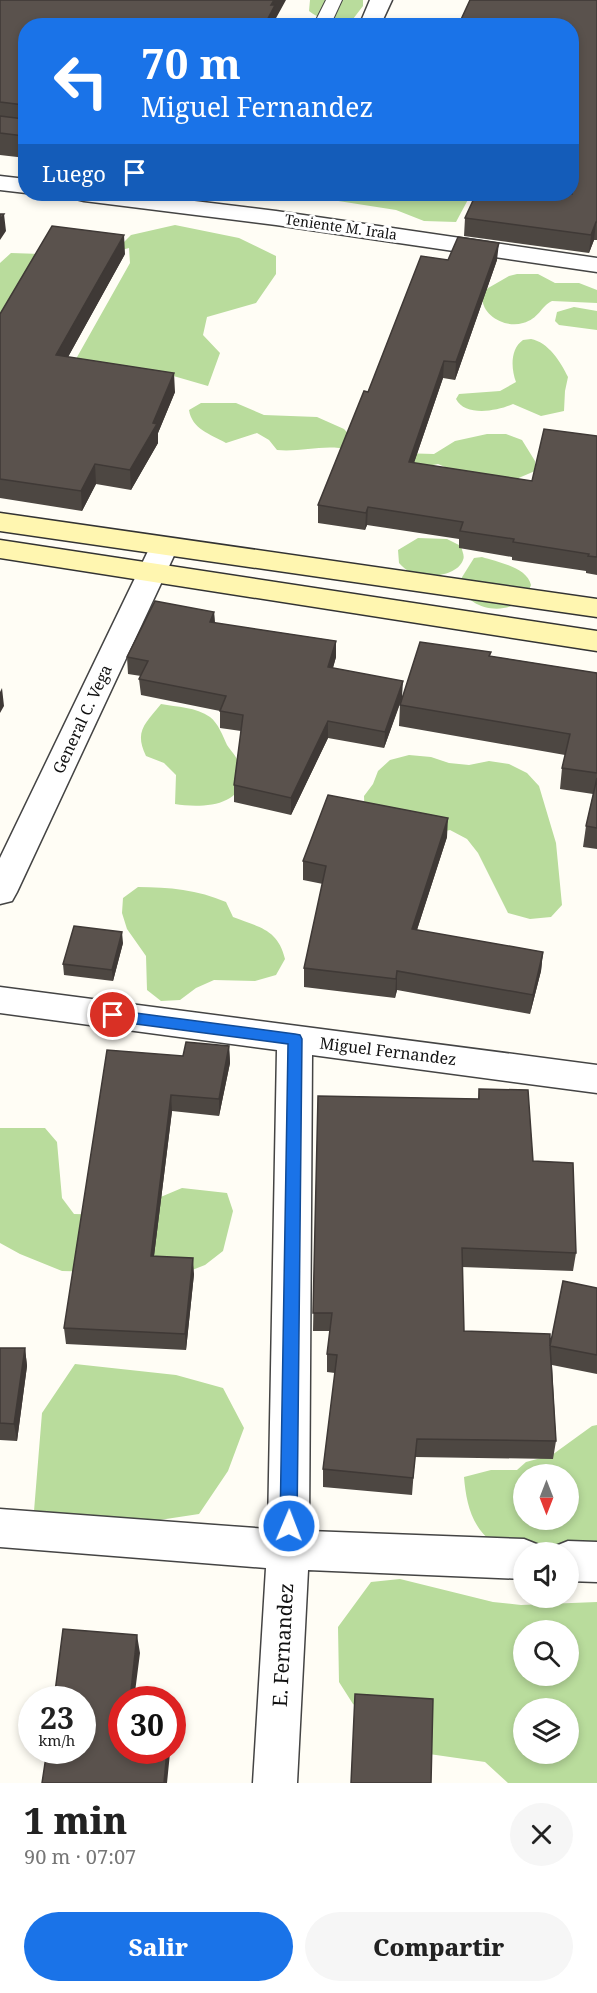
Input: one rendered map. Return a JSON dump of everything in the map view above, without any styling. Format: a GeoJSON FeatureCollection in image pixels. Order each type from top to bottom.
{"type":"FeatureCollection","features":[{"type":"Feature","properties":{"kind":"street"},"geometry":{"type":"LineString","coordinates":[[373,18],[381,0]]}},
{"type":"Feature","properties":{"kind":"street"},"geometry":{"type":"LineString","coordinates":[[0,183],[18,185]]}},
{"type":"Feature","properties":{"kind":"street","name":"Teniente M. Irala"},"geometry":{"type":"LineString","coordinates":[[140,201],[276,218],[597,265]]}},
{"type":"Feature","properties":{"kind":"street"},"geometry":{"type":"LineString","coordinates":[[276,218],[284,201]]}},
{"type":"Feature","properties":{"kind":"street"},"geometry":{"type":"LineString","coordinates":[[0,522],[158,559],[597,641]]}},
{"type":"Feature","properties":{"kind":"street"},"geometry":{"type":"LineString","coordinates":[[0,549],[158,559],[597,608]]}},
{"type":"Feature","properties":{"kind":"street","name":"General C. Vega"},"geometry":{"type":"LineString","coordinates":[[0,892],[158,559]]}},
{"type":"Feature","properties":{"kind":"street","name":"Miguel Fernandez"},"geometry":{"type":"LineString","coordinates":[[0,1000],[597,1079]]}},
{"type":"Feature","properties":{"kind":"street","name":"E. Fernandez"},"geometry":{"type":"LineString","coordinates":[[275,1783],[288,1550],[295,1039]]}},
{"type":"Feature","properties":{"kind":"street"},"geometry":{"type":"LineString","coordinates":[[0,1528],[288,1550],[513,1559]]}},
{"type":"Feature","properties":{"kind":"street"},"geometry":{"type":"LineString","coordinates":[[579,1561],[597,1562]]}},
{"type":"Feature","properties":{"kind":"lane"},"geometry":{"type":"LineString","coordinates":[[325,18],[334,0]]}},
{"type":"Feature","properties":{"kind":"green space"},"geometry":{"type":"Polygon","coordinates":[[[310,0],[363,0],[363,6],[354,18],[323,18],[309,11],[310,0]]]}},
{"type":"Feature","properties":{"kind":"green space"},"geometry":{"type":"Polygon","coordinates":[[[338,201],[467,201],[456,222],[424,221],[396,210],[338,201]]]}},
{"type":"Feature","properties":{"kind":"green space"},"geometry":{"type":"Polygon","coordinates":[[[175,225],[239,238],[276,256],[276,274],[256,303],[207,317],[203,335],[220,353],[208,386],[170,375],[72,366],[130,263],[129,248],[114,252],[131,235],[175,225]]]}},
{"type":"Feature","properties":{"kind":"green space"},"geometry":{"type":"Polygon","coordinates":[[[11,253],[41,254],[0,333],[0,263],[11,253]]]}},
{"type":"Feature","properties":{"kind":"green space"},"geometry":{"type":"Polygon","coordinates":[[[517,274],[538,274],[555,283],[579,283],[597,290],[597,303],[552,301],[528,321],[508,324],[494,318],[488,312],[482,299],[483,291],[517,274]]]}},
{"type":"Feature","properties":{"kind":"green space"},"geometry":{"type":"Polygon","coordinates":[[[574,307],[597,311],[597,330],[559,325],[555,321],[557,312],[574,307]]]}},
{"type":"Feature","properties":{"kind":"green space"},"geometry":{"type":"Polygon","coordinates":[[[531,339],[548,348],[558,359],[568,377],[564,411],[541,416],[513,404],[482,411],[460,405],[456,399],[459,394],[500,391],[516,382],[513,371],[514,354],[523,340],[531,339]]]}},
{"type":"Feature","properties":{"kind":"green space"},"geometry":{"type":"Polygon","coordinates":[[[201,403],[236,403],[264,415],[317,417],[344,429],[353,439],[399,453],[434,454],[455,441],[487,434],[506,434],[522,440],[535,461],[535,471],[507,483],[452,470],[438,464],[389,474],[357,455],[339,448],[277,450],[269,440],[257,433],[226,443],[194,422],[189,410],[201,403]]]}},
{"type":"Feature","properties":{"kind":"green space"},"geometry":{"type":"Polygon","coordinates":[[[418,538],[447,539],[461,546],[464,555],[460,566],[440,575],[431,576],[410,572],[399,563],[398,550],[418,538]]]}},
{"type":"Feature","properties":{"kind":"green space"},"geometry":{"type":"Polygon","coordinates":[[[482,557],[511,566],[528,579],[531,585],[517,604],[494,609],[472,601],[464,593],[459,582],[474,558],[482,557]]]}},
{"type":"Feature","properties":{"kind":"green space"},"geometry":{"type":"Polygon","coordinates":[[[161,704],[199,711],[215,723],[241,769],[241,782],[237,791],[230,798],[208,805],[175,804],[176,775],[164,763],[146,756],[141,740],[143,728],[161,704]]]}},
{"type":"Feature","properties":{"kind":"green space"},"geometry":{"type":"Polygon","coordinates":[[[409,755],[469,765],[489,761],[509,764],[527,773],[539,786],[556,843],[562,905],[551,917],[530,919],[508,913],[478,853],[467,839],[450,830],[426,835],[365,826],[364,796],[373,784],[378,771],[390,760],[409,755]]]}},
{"type":"Feature","properties":{"kind":"green space"},"geometry":{"type":"Polygon","coordinates":[[[138,887],[183,890],[226,902],[233,917],[266,930],[272,935],[278,941],[285,959],[276,975],[255,981],[214,980],[196,988],[180,1000],[161,1001],[147,990],[146,956],[127,929],[122,913],[123,898],[138,887]]]}},
{"type":"Feature","properties":{"kind":"green space"},"geometry":{"type":"Polygon","coordinates":[[[0,1128],[45,1128],[57,1142],[62,1198],[74,1214],[118,1215],[182,1188],[227,1193],[233,1211],[223,1251],[205,1265],[182,1274],[62,1271],[0,1243],[0,1128]]]}},
{"type":"Feature","properties":{"kind":"green space"},"geometry":{"type":"Polygon","coordinates":[[[75,1364],[176,1375],[223,1388],[244,1428],[228,1471],[199,1514],[80,1532],[34,1511],[42,1413],[75,1364]]]}},
{"type":"Feature","properties":{"kind":"green space"},"geometry":{"type":"Polygon","coordinates":[[[597,1425],[597,1547],[579,1549],[579,1542],[513,1542],[513,1546],[492,1542],[474,1521],[466,1495],[464,1477],[491,1470],[513,1470],[513,1530],[579,1530],[579,1464],[524,1464],[552,1455],[592,1426],[597,1425]]]}},
{"type":"Feature","properties":{"kind":"green space"},"geometry":{"type":"Polygon","coordinates":[[[400,1579],[493,1602],[513,1604],[513,1608],[579,1608],[579,1603],[597,1602],[597,1783],[508,1783],[485,1762],[429,1754],[353,1704],[339,1682],[338,1627],[371,1582],[400,1579]]]}},
{"type":"Feature","properties":{"kind":"building"},"geometry":{"type":"Polygon","coordinates":[[[0,0],[274,0],[271,5],[275,5],[268,18],[18,18],[18,104],[0,102],[0,0]]]}},
{"type":"Feature","properties":{"kind":"building"},"geometry":{"type":"Polygon","coordinates":[[[470,0],[597,0],[597,222],[591,235],[465,218],[473,201],[579,201],[579,18],[462,18],[470,0]]]}},
{"type":"Feature","properties":{"kind":"building"},"geometry":{"type":"Polygon","coordinates":[[[0,116],[18,118],[18,135],[0,133],[0,116]]]}},
{"type":"Feature","properties":{"kind":"building"},"geometry":{"type":"Polygon","coordinates":[[[52,226],[124,235],[56,355],[174,373],[153,423],[157,424],[130,470],[95,464],[81,491],[0,479],[0,314],[52,226]]]}},
{"type":"Feature","properties":{"kind":"building"},"geometry":{"type":"Polygon","coordinates":[[[458,237],[499,243],[456,362],[444,361],[409,462],[532,481],[544,429],[597,436],[597,557],[513,542],[514,539],[460,531],[463,522],[368,507],[366,513],[318,505],[364,391],[368,392],[421,256],[448,260],[458,237]]]}},
{"type":"Feature","properties":{"kind":"building"},"geometry":{"type":"Polygon","coordinates":[[[155,601],[214,612],[210,622],[336,641],[328,667],[403,681],[385,732],[328,721],[291,798],[234,785],[243,715],[220,711],[226,696],[139,679],[148,661],[127,657],[155,601]]]}},
{"type":"Feature","properties":{"kind":"building"},"geometry":{"type":"Polygon","coordinates":[[[420,642],[491,652],[489,656],[597,673],[597,773],[562,768],[570,734],[400,705],[420,642]]]}},
{"type":"Feature","properties":{"kind":"building"},"geometry":{"type":"Polygon","coordinates":[[[597,778],[597,828],[586,826],[597,778]]]}},
{"type":"Feature","properties":{"kind":"building"},"geometry":{"type":"Polygon","coordinates":[[[328,795],[448,818],[412,929],[543,952],[533,995],[397,971],[396,979],[304,968],[326,866],[303,861],[328,795]]]}},
{"type":"Feature","properties":{"kind":"building"},"geometry":{"type":"Polygon","coordinates":[[[74,926],[122,932],[112,970],[63,964],[74,926]]]}},
{"type":"Feature","properties":{"kind":"building"},"geometry":{"type":"Polygon","coordinates":[[[186,1042],[229,1046],[219,1099],[171,1095],[151,1256],[193,1258],[185,1334],[64,1328],[107,1050],[183,1056],[186,1042]]]}},
{"type":"Feature","properties":{"kind":"building"},"geometry":{"type":"Polygon","coordinates":[[[479,1089],[528,1090],[533,1161],[573,1163],[576,1253],[462,1248],[464,1331],[550,1334],[556,1441],[417,1439],[413,1478],[323,1469],[337,1355],[327,1354],[332,1313],[313,1313],[318,1096],[479,1099],[479,1089]]]}},
{"type":"Feature","properties":{"kind":"building"},"geometry":{"type":"Polygon","coordinates":[[[563,1281],[597,1288],[597,1355],[550,1346],[563,1281]]]}},
{"type":"Feature","properties":{"kind":"building"},"geometry":{"type":"Polygon","coordinates":[[[0,1348],[25,1348],[14,1424],[0,1423],[0,1348]]]}},
{"type":"Feature","properties":{"kind":"building"},"geometry":{"type":"Polygon","coordinates":[[[63,1629],[137,1635],[132,1686],[108,1686],[108,1764],[166,1764],[164,1783],[42,1783],[45,1764],[96,1764],[96,1686],[56,1686],[63,1629]]]}},
{"type":"Feature","properties":{"kind":"building"},"geometry":{"type":"Polygon","coordinates":[[[355,1694],[433,1699],[431,1783],[351,1783],[355,1694]]]}},
{"type":"Feature","properties":{"kind":"route"},"geometry":{"type":"LineString","coordinates":[[113,1015],[295,1039],[289,1526]]}}]}
